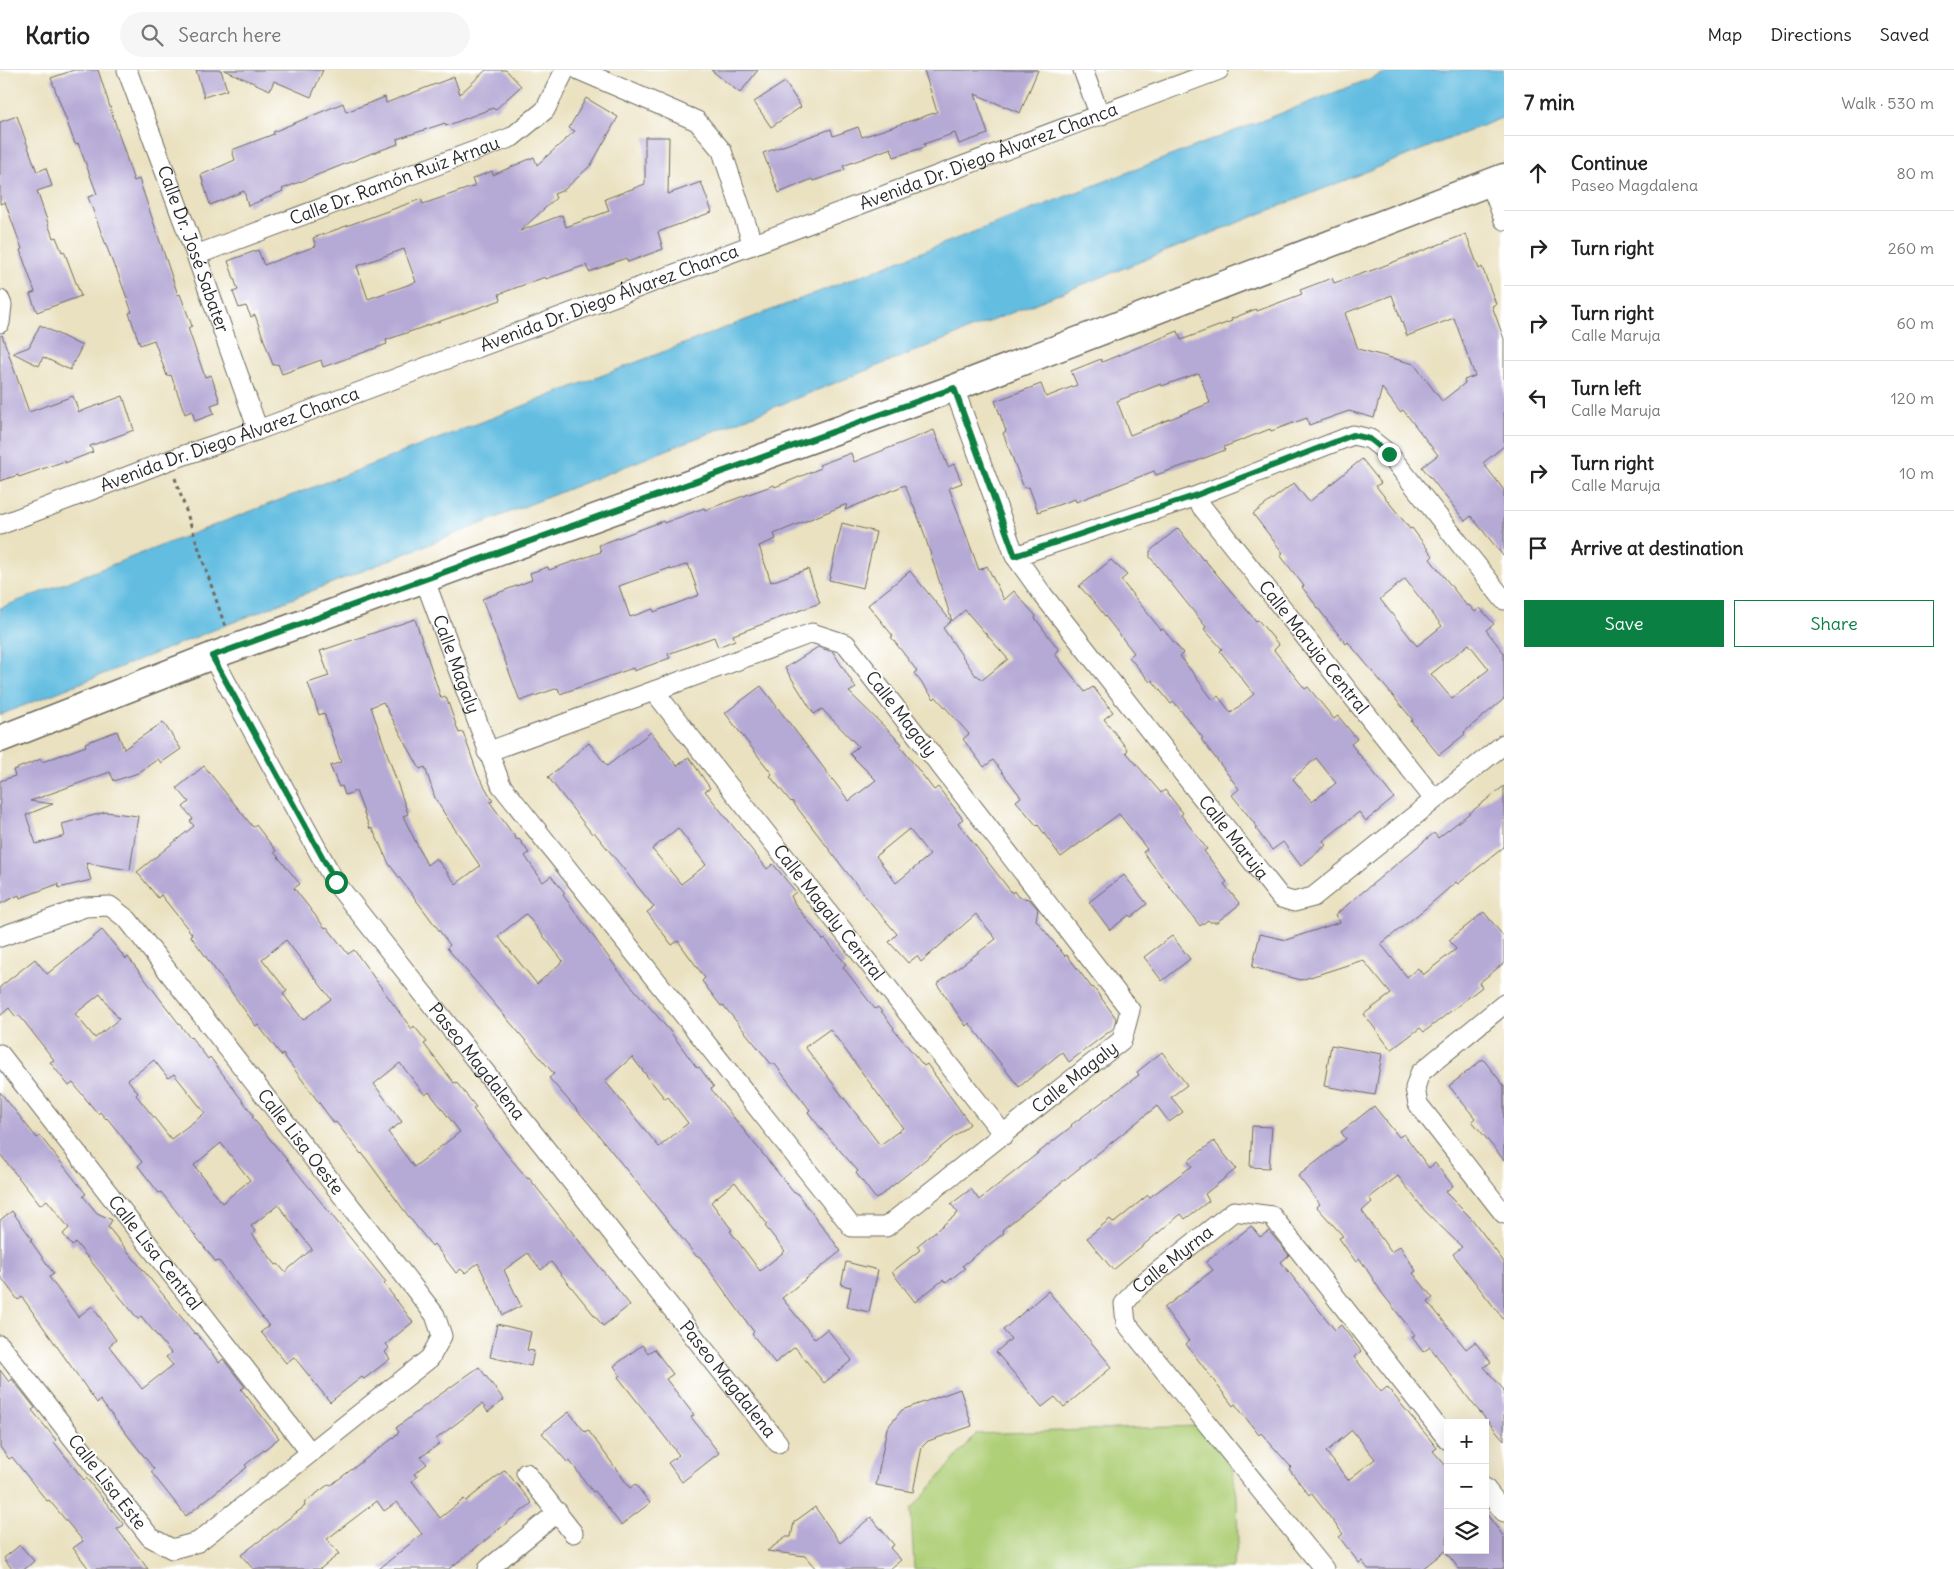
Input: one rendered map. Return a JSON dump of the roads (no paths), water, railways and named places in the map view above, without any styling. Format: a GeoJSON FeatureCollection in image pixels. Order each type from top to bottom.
{"type":"FeatureCollection","features":[{"type":"Feature","properties":{"kind":"street","name":"Calle Dr. José Sabater"},"geometry":{"type":"LineString","coordinates":[[127,70],[196,255],[258,430]]}},
{"type":"Feature","properties":{"kind":"street","name":"Calle Dr. Ramón Ruiz Arnau"},"geometry":{"type":"LineString","coordinates":[[196,255],[512,137],[545,110],[565,70]]}},
{"type":"Feature","properties":{"kind":"street"},"geometry":{"type":"LineString","coordinates":[[579,70],[697,121],[722,151],[753,246]]}},
{"type":"Feature","properties":{"kind":"street"},"geometry":{"type":"LineString","coordinates":[[1083,70],[1100,116]]}},
{"type":"Feature","properties":{"kind":"street","name":"Avenida Dr. Diego Álvarez Chanca"},"geometry":{"type":"LineString","coordinates":[[0,525],[170,460],[258,430],[753,246],[1219,70]]}},
{"type":"Feature","properties":{"kind":"street"},"geometry":{"type":"LineString","coordinates":[[0,739],[212,656],[424,578],[954,388],[1497,179],[1504,220]]}},
{"type":"Feature","properties":{"kind":"street"},"geometry":{"type":"LineString","coordinates":[[0,300],[2,305],[0,323]]}},
{"type":"Feature","properties":{"kind":"street","name":"Calle Maruja"},"geometry":{"type":"LineString","coordinates":[[954,388],[1015,556],[1280,898],[1294,902],[1313,897],[1504,744]]}},
{"type":"Feature","properties":{"kind":"street"},"geometry":{"type":"LineString","coordinates":[[1015,556],[1194,496],[1353,435],[1370,439],[1389,454],[1504,600]]}},
{"type":"Feature","properties":{"kind":"street","name":"Calle Maruja Central"},"geometry":{"type":"LineString","coordinates":[[1194,496],[1434,799]]}},
{"type":"Feature","properties":{"kind":"street","name":"Calle Magaly"},"geometry":{"type":"LineString","coordinates":[[424,578],[487,752],[500,785],[852,1227],[886,1227],[1122,1040],[1130,1010],[846,644],[812,633],[487,752]]}},
{"type":"Feature","properties":{"kind":"street","name":"Paseo Magdalena"},"geometry":{"type":"LineString","coordinates":[[212,656],[336,882],[778,1442]]}},
{"type":"Feature","properties":{"kind":"street","name":"Calle Magaly Central"},"geometry":{"type":"LineString","coordinates":[[654,691],[1004,1134]]}},
{"type":"Feature","properties":{"kind":"street","name":"Calle Lisa Oeste"},"geometry":{"type":"LineString","coordinates":[[0,937],[85,907],[110,906],[128,920],[435,1314],[442,1336],[430,1358],[310,1452]]}},
{"type":"Feature","properties":{"kind":"street"},"geometry":{"type":"LineString","coordinates":[[1504,1004],[1420,1073],[1415,1088],[1418,1104],[1504,1214]]}},
{"type":"Feature","properties":{"kind":"street","name":"Calle Lisa Central"},"geometry":{"type":"LineString","coordinates":[[0,1054],[310,1452]]}},
{"type":"Feature","properties":{"kind":"street","name":"Calle Myrna"},"geometry":{"type":"LineString","coordinates":[[1324,1569],[1126,1323],[1124,1304],[1137,1288],[1234,1211],[1272,1216],[1444,1435]]}},
{"type":"Feature","properties":{"kind":"street","name":"Calle Lisa Este"},"geometry":{"type":"LineString","coordinates":[[0,1345],[150,1537],[172,1549],[198,1542],[310,1452]]}},
{"type":"Feature","properties":{"kind":"street"},"geometry":{"type":"LineString","coordinates":[[526,1473],[573,1533]]}},
{"type":"Feature","properties":{"kind":"street"},"geometry":{"type":"LineString","coordinates":[[1489,1493],[1504,1512]]}},
{"type":"Feature","properties":{"kind":"street"},"geometry":{"type":"LineString","coordinates":[[488,1569],[558,1512]]}},
{"type":"Feature","properties":{"kind":"water"},"geometry":{"type":"Polygon","coordinates":[[[1393,70],[1504,70],[1504,117],[0,715],[0,608],[1393,70]]]}}]}
